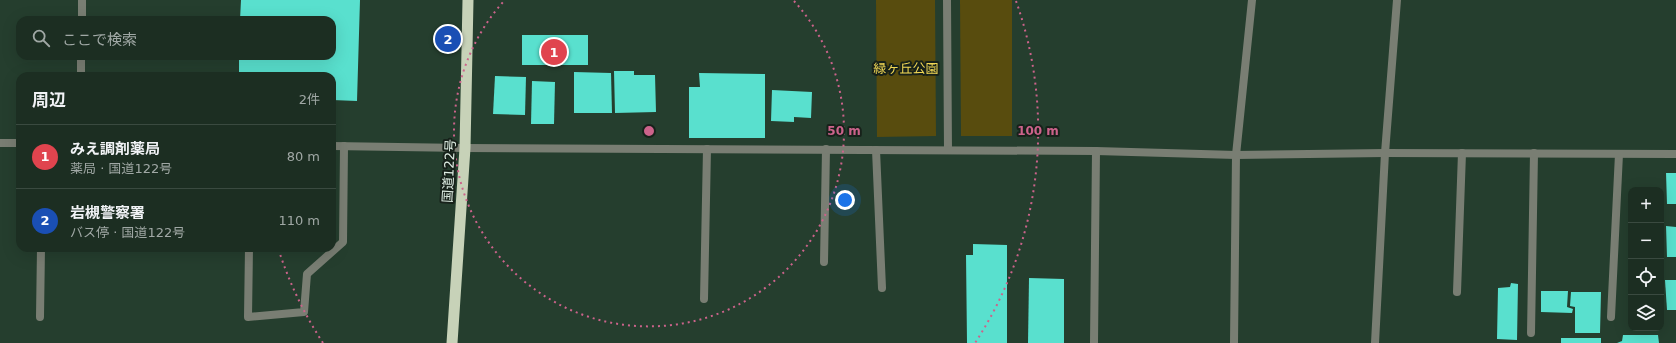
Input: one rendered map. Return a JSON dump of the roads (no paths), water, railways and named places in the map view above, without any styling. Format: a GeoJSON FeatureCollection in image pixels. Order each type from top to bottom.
{"type":"FeatureCollection","features":[{"type":"Feature","properties":{"kind":"highway","name":"国道122号"},"geometry":{"type":"LineString","coordinates":[[452,343],[465,148],[468,0]]}},
{"type":"Feature","properties":{"kind":"street"},"geometry":{"type":"LineString","coordinates":[[82,0],[82,16]]}},
{"type":"Feature","properties":{"kind":"street"},"geometry":{"type":"LineString","coordinates":[[947,0],[948,150]]}},
{"type":"Feature","properties":{"kind":"street"},"geometry":{"type":"LineString","coordinates":[[1234,343],[1236,155],[1252,0]]}},
{"type":"Feature","properties":{"kind":"street"},"geometry":{"type":"LineString","coordinates":[[1375,343],[1385,153],[1397,0]]}},
{"type":"Feature","properties":{"kind":"street"},"geometry":{"type":"LineString","coordinates":[[81,60],[81,72]]}},
{"type":"Feature","properties":{"kind":"street"},"geometry":{"type":"LineString","coordinates":[[0,143],[16,144]]}},
{"type":"Feature","properties":{"kind":"street"},"geometry":{"type":"LineString","coordinates":[[336,146],[1096,151],[1236,155],[1385,153],[1676,154]]}},
{"type":"Feature","properties":{"kind":"street"},"geometry":{"type":"LineString","coordinates":[[336,248],[343,242],[344,146]]}},
{"type":"Feature","properties":{"kind":"street"},"geometry":{"type":"LineString","coordinates":[[704,299],[707,149]]}},
{"type":"Feature","properties":{"kind":"street"},"geometry":{"type":"LineString","coordinates":[[824,262],[826,149]]}},
{"type":"Feature","properties":{"kind":"street"},"geometry":{"type":"LineString","coordinates":[[876,150],[882,288]]}},
{"type":"Feature","properties":{"kind":"street"},"geometry":{"type":"LineString","coordinates":[[1094,343],[1096,151]]}},
{"type":"Feature","properties":{"kind":"street"},"geometry":{"type":"LineString","coordinates":[[1457,292],[1462,153]]}},
{"type":"Feature","properties":{"kind":"street"},"geometry":{"type":"LineString","coordinates":[[1531,334],[1534,153]]}},
{"type":"Feature","properties":{"kind":"street"},"geometry":{"type":"LineString","coordinates":[[1611,317],[1619,154]]}},
{"type":"Feature","properties":{"kind":"street"},"geometry":{"type":"LineString","coordinates":[[40,317],[42,252]]}},
{"type":"Feature","properties":{"kind":"street"},"geometry":{"type":"LineString","coordinates":[[248,252],[248,317],[304,312],[307,274],[332,252]]}},
{"type":"Feature","properties":{"kind":"place","name":"岩槻警察署"},"geometry":{"type":"Point","coordinates":[448,39]}},
{"type":"Feature","properties":{"kind":"place","name":"みえ調剤薬局"},"geometry":{"type":"Point","coordinates":[554,52]}},
{"type":"Feature","properties":{"kind":"park label","name":"緑ヶ丘公園"},"geometry":{"type":"Point","coordinates":[906,68]}}]}
